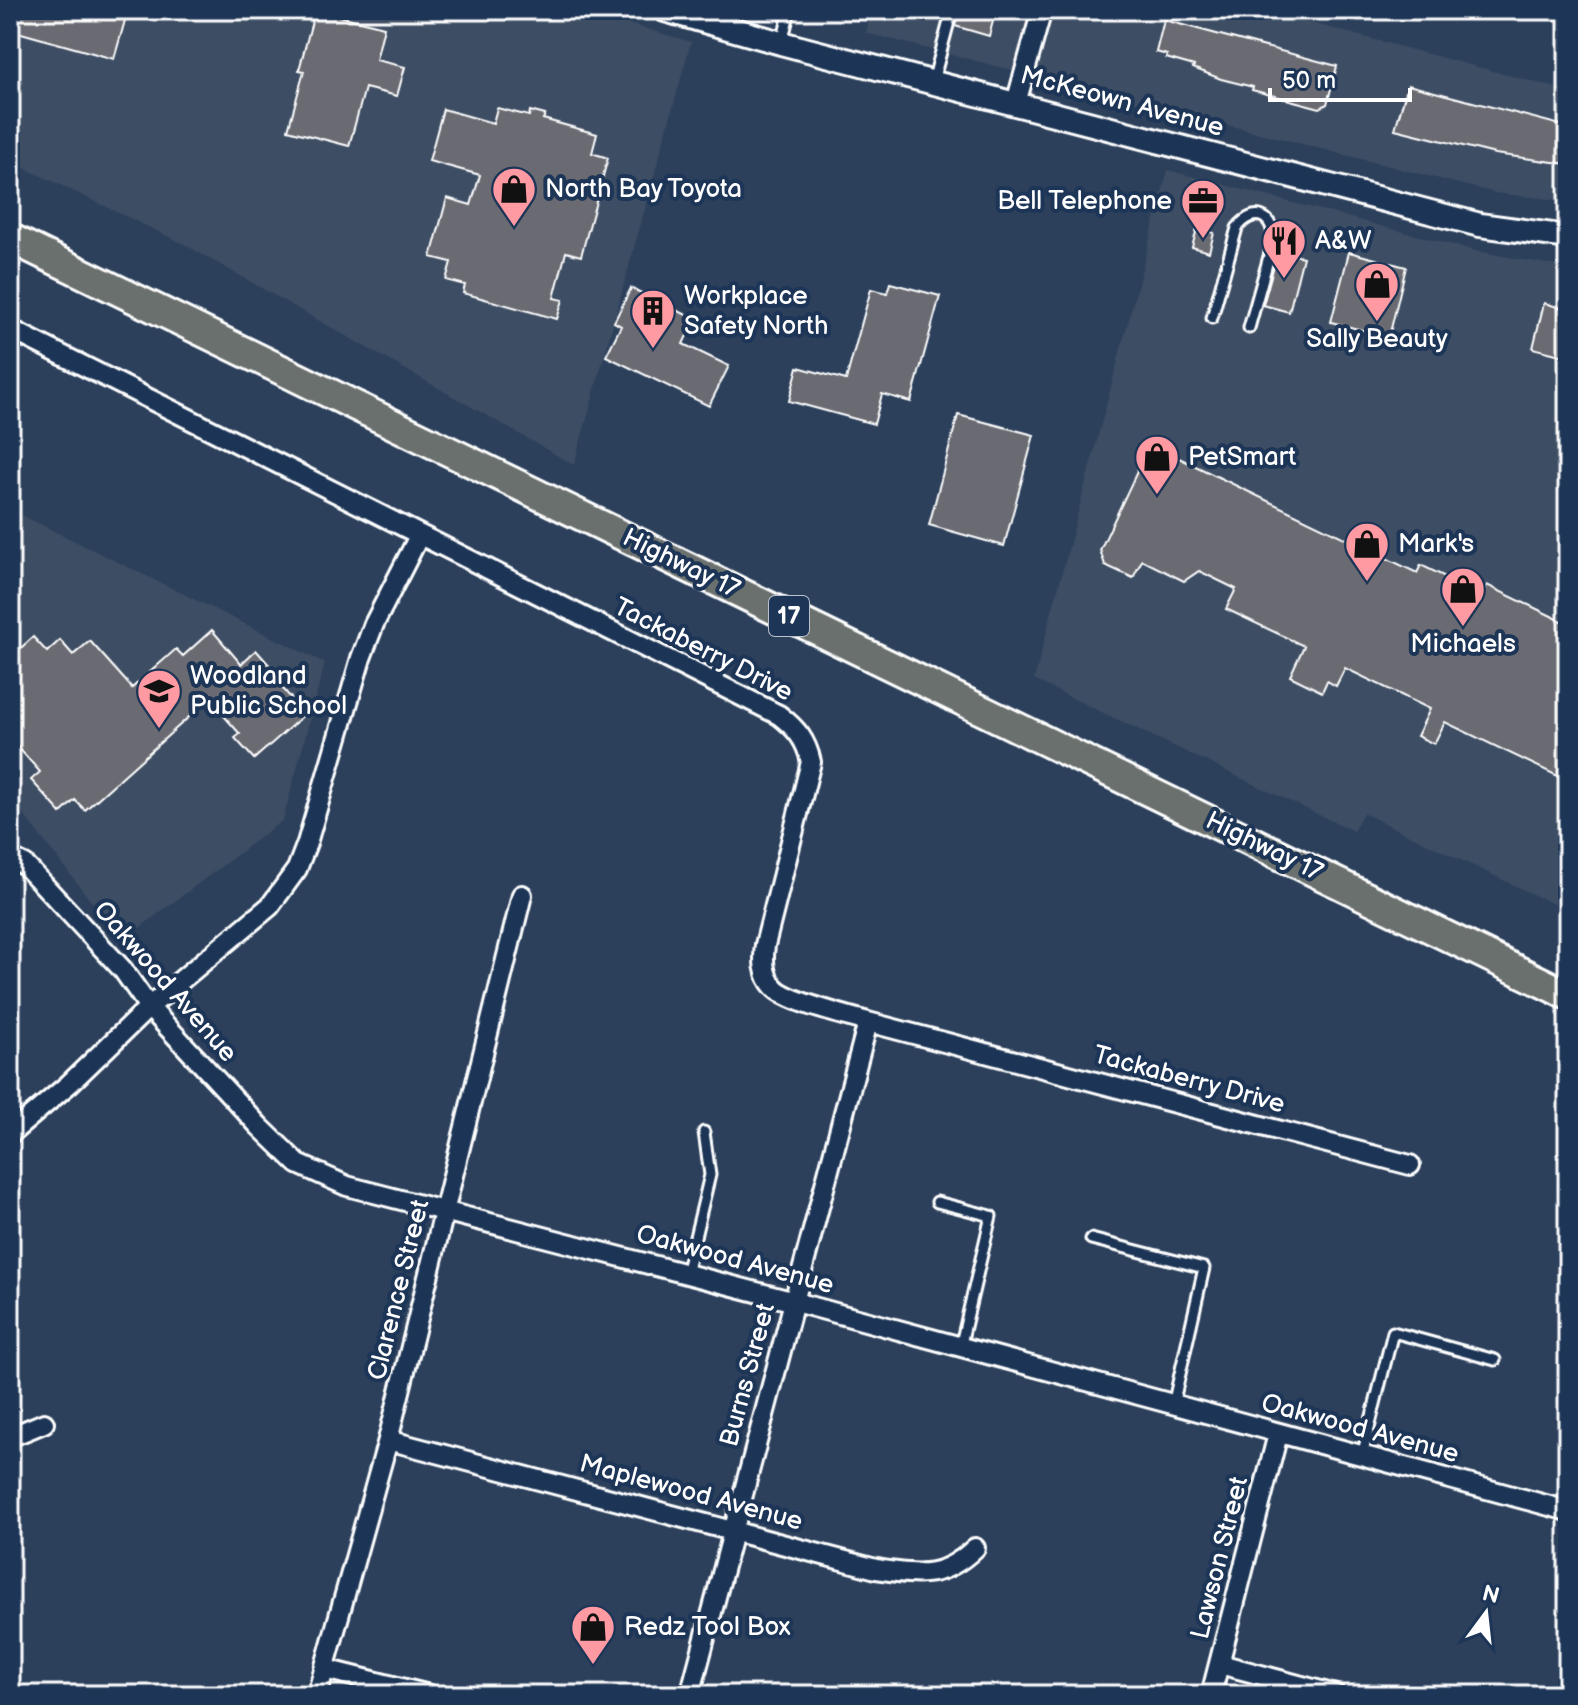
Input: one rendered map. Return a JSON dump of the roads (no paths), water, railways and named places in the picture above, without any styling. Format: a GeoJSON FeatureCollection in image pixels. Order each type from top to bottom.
{"type":"FeatureCollection","features":[{"type":"Feature","properties":{"kind":"highway","name":"Highway 17"},"geometry":{"type":"LineString","coordinates":[[10,238],[1568,995]]}},
{"type":"Feature","properties":{"kind":"street","name":"McKeown Avenue"},"geometry":{"type":"LineString","coordinates":[[665,10],[1480,225],[1568,237]]}},
{"type":"Feature","properties":{"kind":"street"},"geometry":{"type":"LineString","coordinates":[[1016,103],[1042,10]]}},
{"type":"Feature","properties":{"kind":"street","name":"Tackaberry Drive"},"geometry":{"type":"LineString","coordinates":[[10,329],[779,715],[801,734],[811,762],[765,945],[763,961],[767,978],[776,990],[868,1022],[1410,1165]]}},
{"type":"Feature","properties":{"kind":"street"},"geometry":{"type":"LineString","coordinates":[[10,1134],[69,1084],[149,1007],[252,922],[285,888],[297,869],[361,658],[374,624],[419,536]]}},
{"type":"Feature","properties":{"kind":"street","name":"Oakwood Avenue"},"geometry":{"type":"LineString","coordinates":[[10,858],[25,865],[36,876],[123,970],[149,1007],[298,1164],[347,1186],[795,1302],[1568,1511]]}},
{"type":"Feature","properties":{"kind":"street","name":"Clarence Street"},"geometry":{"type":"LineString","coordinates":[[317,1695],[388,1440],[522,895]]}},
{"type":"Feature","properties":{"kind":"street","name":"Burns Street"},"geometry":{"type":"LineString","coordinates":[[690,1695],[868,1022]]}},
{"type":"Feature","properties":{"kind":"street"},"geometry":{"type":"LineString","coordinates":[[10,1437],[44,1423]]}},
{"type":"Feature","properties":{"kind":"street","name":"Lawson Street"},"geometry":{"type":"LineString","coordinates":[[1211,1695],[1278,1434]]}},
{"type":"Feature","properties":{"kind":"street","name":"Maplewood Avenue"},"geometry":{"type":"LineString","coordinates":[[388,1440],[876,1569],[927,1573],[958,1565],[975,1548]]}},
{"type":"Feature","properties":{"kind":"street"},"geometry":{"type":"LineString","coordinates":[[1220,1664],[1336,1695]]}},
{"type":"Feature","properties":{"kind":"street"},"geometry":{"type":"LineString","coordinates":[[325,1669],[429,1695]]}},
{"type":"Feature","properties":{"kind":"lane"},"geometry":{"type":"LineString","coordinates":[[781,43],[790,10]]}},
{"type":"Feature","properties":{"kind":"lane"},"geometry":{"type":"LineString","coordinates":[[933,82],[952,10]]}},
{"type":"Feature","properties":{"kind":"lane"},"geometry":{"type":"LineString","coordinates":[[1212,318],[1237,228],[1244,218],[1253,215],[1262,217],[1274,231],[1273,242],[1249,328]]}},
{"type":"Feature","properties":{"kind":"lane"},"geometry":{"type":"LineString","coordinates":[[686,1274],[710,1175],[704,1132]]}},
{"type":"Feature","properties":{"kind":"lane"},"geometry":{"type":"LineString","coordinates":[[937,1202],[991,1216],[960,1348]]}},
{"type":"Feature","properties":{"kind":"lane"},"geometry":{"type":"LineString","coordinates":[[1091,1239],[1204,1268],[1172,1406]]}},
{"type":"Feature","properties":{"kind":"lane"},"geometry":{"type":"LineString","coordinates":[[1361,1457],[1393,1332],[1495,1360]]}},
{"type":"Feature","properties":{"kind":"place","name":"North Bay Toyota"},"geometry":{"type":"Point","coordinates":[514,228]}},
{"type":"Feature","properties":{"kind":"place","name":"Bell Telephone"},"geometry":{"type":"Point","coordinates":[1203,240]}},
{"type":"Feature","properties":{"kind":"place","name":"A&W"},"geometry":{"type":"Point","coordinates":[1284,280]}},
{"type":"Feature","properties":{"kind":"place","name":"Sally Beauty"},"geometry":{"type":"Point","coordinates":[1377,323]}},
{"type":"Feature","properties":{"kind":"place","name":"Workplace Safety North"},"geometry":{"type":"Point","coordinates":[653,350]}},
{"type":"Feature","properties":{"kind":"place","name":"PetSmart"},"geometry":{"type":"Point","coordinates":[1157,496]}},
{"type":"Feature","properties":{"kind":"place","name":"Mark's"},"geometry":{"type":"Point","coordinates":[1367,583]}},
{"type":"Feature","properties":{"kind":"place","name":"Michaels"},"geometry":{"type":"Point","coordinates":[1463,628]}},
{"type":"Feature","properties":{"kind":"place","name":"Woodland Public School"},"geometry":{"type":"Point","coordinates":[159,730]}},
{"type":"Feature","properties":{"kind":"place","name":"Redz Tool Box"},"geometry":{"type":"Point","coordinates":[593,1666]}}]}
